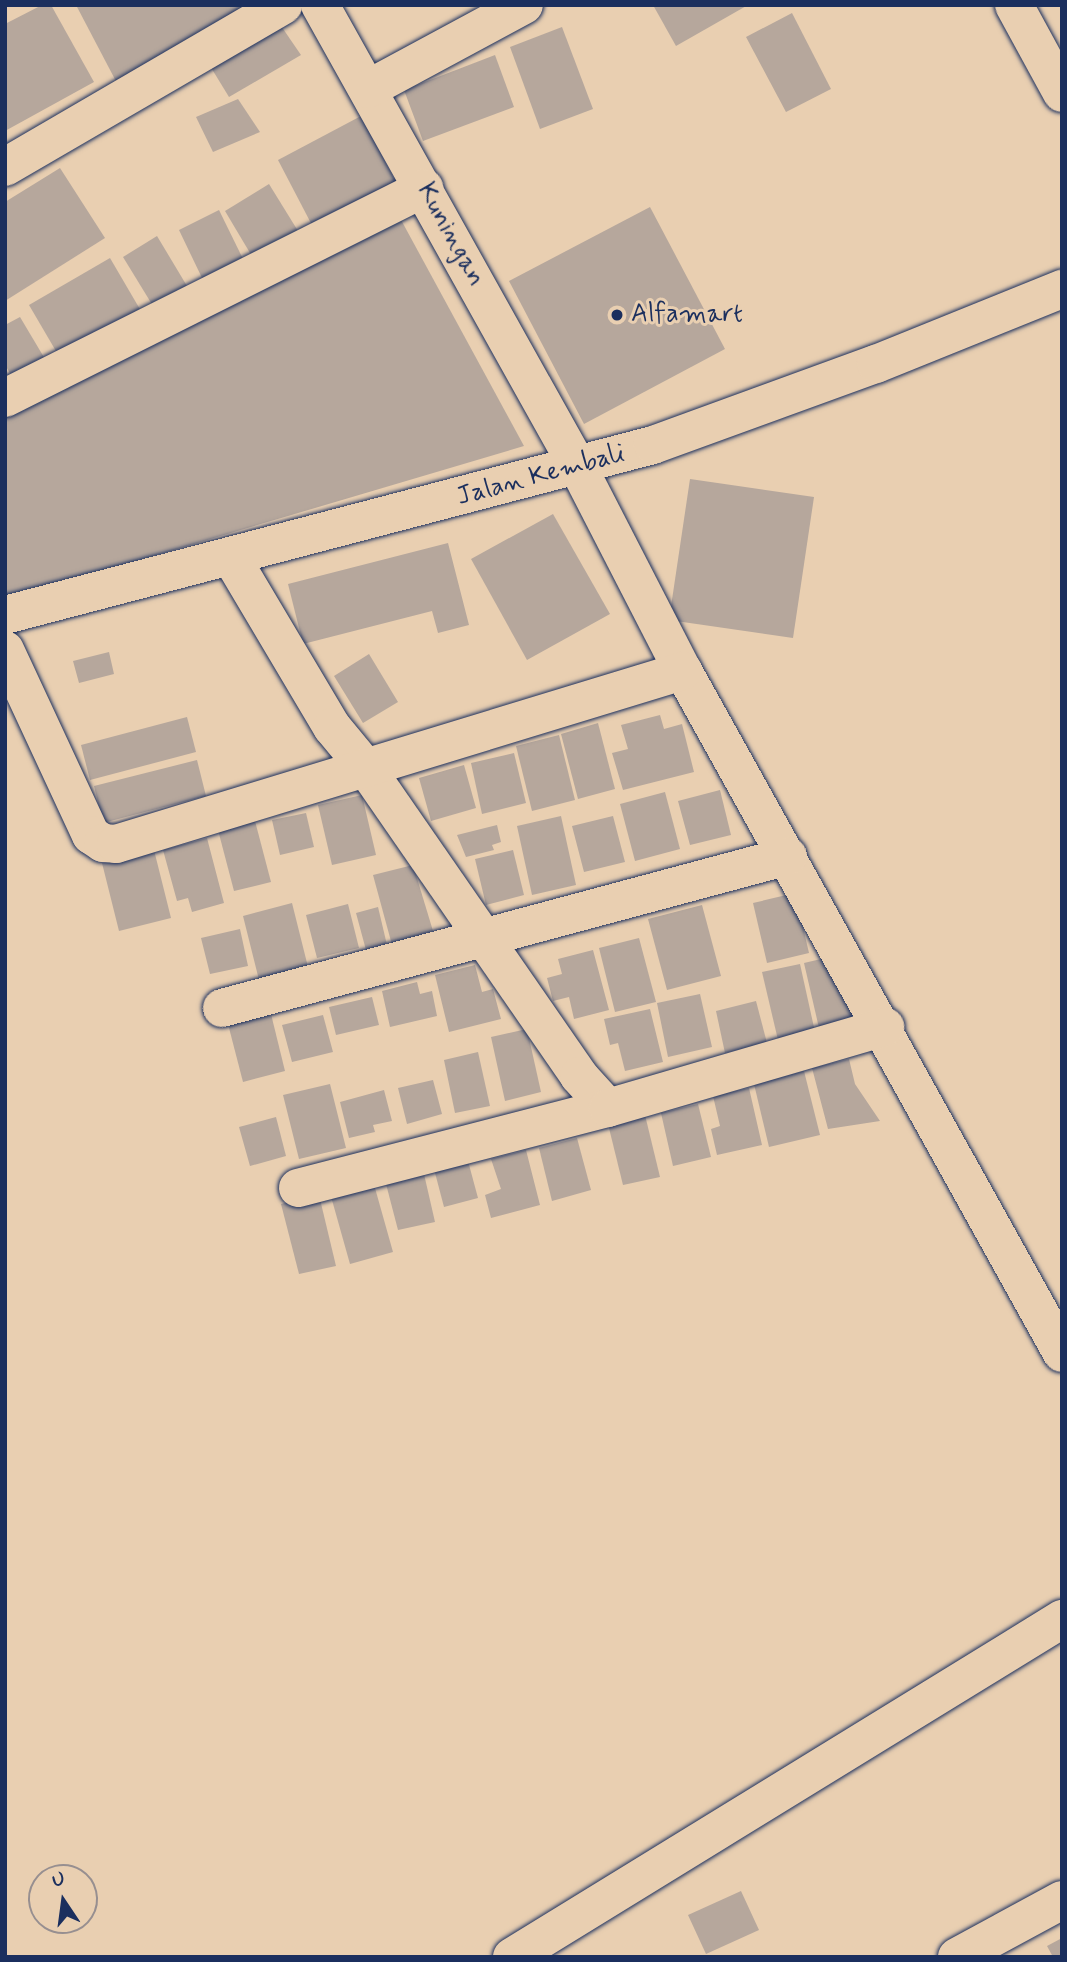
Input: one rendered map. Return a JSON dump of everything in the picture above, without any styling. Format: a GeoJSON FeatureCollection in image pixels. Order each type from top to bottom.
{"type":"FeatureCollection","features":[{"type":"Feature","properties":{"kind":"street"},"geometry":{"type":"LineString","coordinates":[[5,167],[283,5]]}},
{"type":"Feature","properties":{"kind":"street","name":"Kuningan"},"geometry":{"type":"LineString","coordinates":[[320,5],[578,467],[682,671],[884,1027],[1062,1353]]}},
{"type":"Feature","properties":{"kind":"street"},"geometry":{"type":"LineString","coordinates":[[368,89],[524,5]]}},
{"type":"Feature","properties":{"kind":"street"},"geometry":{"type":"LineString","coordinates":[[1014,5],[1062,93]]}},
{"type":"Feature","properties":{"kind":"street"},"geometry":{"type":"LineString","coordinates":[[5,398],[424,188]]}},
{"type":"Feature","properties":{"kind":"street","name":"Jalan Kembali"},"geometry":{"type":"LineString","coordinates":[[5,615],[578,467],[653,445],[876,364],[1062,289]]}},
{"type":"Feature","properties":{"kind":"street"},"geometry":{"type":"LineString","coordinates":[[231,557],[332,727],[366,768],[483,941],[579,1076],[608,1108]]}},
{"type":"Feature","properties":{"kind":"street"},"geometry":{"type":"LineString","coordinates":[[5,650],[91,835],[103,844],[366,768],[682,671]]}},
{"type":"Feature","properties":{"kind":"street"},"geometry":{"type":"LineString","coordinates":[[222,1008],[483,941],[788,856]]}},
{"type":"Feature","properties":{"kind":"street"},"geometry":{"type":"LineString","coordinates":[[298,1188],[608,1108],[884,1027]]}},
{"type":"Feature","properties":{"kind":"street"},"geometry":{"type":"LineString","coordinates":[[512,1957],[904,1711],[1062,1619]]}},
{"type":"Feature","properties":{"kind":"street"},"geometry":{"type":"LineString","coordinates":[[957,1957],[1062,1900]]}},
{"type":"Feature","properties":{"kind":"building"},"geometry":{"type":"Polygon","coordinates":[[[42,5],[51,5],[94,82],[5,131],[5,24],[42,5]]]}},
{"type":"Feature","properties":{"kind":"building"},"geometry":{"type":"Polygon","coordinates":[[[76,5],[255,5],[119,87],[76,5]]]}},
{"type":"Feature","properties":{"kind":"building"},"geometry":{"type":"Polygon","coordinates":[[[653,5],[748,5],[676,46],[653,5]]]}},
{"type":"Feature","properties":{"kind":"building"},"geometry":{"type":"Polygon","coordinates":[[[792,13],[831,89],[786,112],[746,37],[792,13]]]}},
{"type":"Feature","properties":{"kind":"building"},"geometry":{"type":"Polygon","coordinates":[[[277,20],[301,55],[229,97],[207,61],[277,20]]]}},
{"type":"Feature","properties":{"kind":"building"},"geometry":{"type":"Polygon","coordinates":[[[562,27],[593,109],[540,129],[510,47],[562,27]]]}},
{"type":"Feature","properties":{"kind":"building"},"geometry":{"type":"Polygon","coordinates":[[[495,55],[514,107],[423,141],[404,90],[495,55]]]}},
{"type":"Feature","properties":{"kind":"building"},"geometry":{"type":"Polygon","coordinates":[[[238,99],[260,132],[213,152],[196,117],[238,99]]]}},
{"type":"Feature","properties":{"kind":"building"},"geometry":{"type":"Polygon","coordinates":[[[361,116],[398,186],[314,229],[278,160],[361,116]]]}},
{"type":"Feature","properties":{"kind":"building"},"geometry":{"type":"Polygon","coordinates":[[[60,168],[105,238],[5,301],[5,202],[60,168]]]}},
{"type":"Feature","properties":{"kind":"building"},"geometry":{"type":"Polygon","coordinates":[[[269,184],[298,231],[253,258],[225,211],[269,184]]]}},
{"type":"Feature","properties":{"kind":"building","name":"Alfamart"},"geometry":{"type":"Polygon","coordinates":[[[650,207],[725,349],[584,424],[509,281],[650,207]]]}},
{"type":"Feature","properties":{"kind":"building"},"geometry":{"type":"Polygon","coordinates":[[[219,210],[244,261],[203,280],[179,230],[219,210]]]}},
{"type":"Feature","properties":{"kind":"building"},"geometry":{"type":"Polygon","coordinates":[[[400,218],[524,446],[5,600],[5,410],[400,218]]]}},
{"type":"Feature","properties":{"kind":"building"},"geometry":{"type":"Polygon","coordinates":[[[157,236],[187,286],[153,306],[123,257],[157,236]]]}},
{"type":"Feature","properties":{"kind":"building"},"geometry":{"type":"Polygon","coordinates":[[[110,258],[141,311],[60,358],[29,305],[110,258]]]}},
{"type":"Feature","properties":{"kind":"building"},"geometry":{"type":"Polygon","coordinates":[[[20,317],[45,359],[13,378],[5,365],[5,325],[20,317]]]}},
{"type":"Feature","properties":{"kind":"building"},"geometry":{"type":"Polygon","coordinates":[[[690,479],[814,497],[793,638],[669,620],[690,479]]]}},
{"type":"Feature","properties":{"kind":"building"},"geometry":{"type":"Polygon","coordinates":[[[553,514],[610,614],[527,660],[471,559],[553,514]]]}},
{"type":"Feature","properties":{"kind":"building"},"geometry":{"type":"Polygon","coordinates":[[[448,543],[469,625],[438,633],[432,611],[303,644],[288,584],[448,543]]]}},
{"type":"Feature","properties":{"kind":"building"},"geometry":{"type":"Polygon","coordinates":[[[109,652],[114,674],[79,683],[73,661],[109,652]]]}},
{"type":"Feature","properties":{"kind":"building"},"geometry":{"type":"Polygon","coordinates":[[[369,654],[398,702],[363,723],[334,676],[369,654]]]}},
{"type":"Feature","properties":{"kind":"building"},"geometry":{"type":"Polygon","coordinates":[[[660,715],[664,729],[682,724],[694,772],[623,790],[612,753],[628,749],[621,725],[660,715]]]}},
{"type":"Feature","properties":{"kind":"building"},"geometry":{"type":"Polygon","coordinates":[[[187,717],[196,752],[90,780],[81,745],[187,717]]]}},
{"type":"Feature","properties":{"kind":"building"},"geometry":{"type":"Polygon","coordinates":[[[598,723],[615,789],[578,799],[561,734],[598,723]]]}},
{"type":"Feature","properties":{"kind":"building"},"geometry":{"type":"Polygon","coordinates":[[[559,735],[575,800],[532,811],[516,746],[559,735]]]}},
{"type":"Feature","properties":{"kind":"building"},"geometry":{"type":"Polygon","coordinates":[[[514,753],[526,803],[482,814],[471,763],[514,753]]]}},
{"type":"Feature","properties":{"kind":"building"},"geometry":{"type":"Polygon","coordinates":[[[197,760],[206,796],[103,823],[94,786],[197,760]]]}},
{"type":"Feature","properties":{"kind":"building"},"geometry":{"type":"Polygon","coordinates":[[[464,765],[476,808],[431,821],[419,778],[464,765]]]}},
{"type":"Feature","properties":{"kind":"building"},"geometry":{"type":"Polygon","coordinates":[[[720,790],[731,835],[690,845],[678,801],[720,790]]]}},
{"type":"Feature","properties":{"kind":"building"},"geometry":{"type":"Polygon","coordinates":[[[665,792],[680,849],[635,861],[620,804],[665,792]]]}},
{"type":"Feature","properties":{"kind":"building"},"geometry":{"type":"Polygon","coordinates":[[[362,795],[376,855],[332,865],[318,805],[362,795]]]}},
{"type":"Feature","properties":{"kind":"building"},"geometry":{"type":"Polygon","coordinates":[[[306,813],[314,847],[280,855],[272,820],[306,813]]]}},
{"type":"Feature","properties":{"kind":"building"},"geometry":{"type":"Polygon","coordinates":[[[561,816],[576,885],[532,895],[517,826],[561,816]]]}},
{"type":"Feature","properties":{"kind":"building"},"geometry":{"type":"Polygon","coordinates":[[[613,816],[625,862],[584,872],[572,826],[613,816]]]}},
{"type":"Feature","properties":{"kind":"building"},"geometry":{"type":"Polygon","coordinates":[[[255,821],[271,882],[234,891],[218,830],[255,821]]]}},
{"type":"Feature","properties":{"kind":"building"},"geometry":{"type":"Polygon","coordinates":[[[497,825],[501,842],[492,845],[494,850],[466,857],[457,835],[497,825]]]}},
{"type":"Feature","properties":{"kind":"building"},"geometry":{"type":"Polygon","coordinates":[[[207,838],[224,903],[192,912],[188,898],[177,901],[163,850],[207,838]]]}},
{"type":"Feature","properties":{"kind":"building"},"geometry":{"type":"Polygon","coordinates":[[[154,850],[171,918],[119,931],[102,863],[154,850]]]}},
{"type":"Feature","properties":{"kind":"building"},"geometry":{"type":"Polygon","coordinates":[[[513,850],[524,895],[486,905],[475,859],[513,850]]]}},
{"type":"Feature","properties":{"kind":"building"},"geometry":{"type":"Polygon","coordinates":[[[413,865],[433,931],[392,945],[373,875],[413,865]]]}},
{"type":"Feature","properties":{"kind":"building"},"geometry":{"type":"Polygon","coordinates":[[[795,893],[809,953],[767,963],[753,903],[795,893]]]}},
{"type":"Feature","properties":{"kind":"building"},"geometry":{"type":"Polygon","coordinates":[[[292,903],[309,971],[260,984],[243,916],[292,903]]]}},
{"type":"Feature","properties":{"kind":"building"},"geometry":{"type":"Polygon","coordinates":[[[348,904],[359,948],[317,958],[306,915],[348,904]]]}},
{"type":"Feature","properties":{"kind":"building"},"geometry":{"type":"Polygon","coordinates":[[[702,905],[721,976],[667,990],[648,919],[702,905]]]}},
{"type":"Feature","properties":{"kind":"building"},"geometry":{"type":"Polygon","coordinates":[[[378,907],[387,945],[366,950],[356,913],[378,907]]]}},
{"type":"Feature","properties":{"kind":"building"},"geometry":{"type":"Polygon","coordinates":[[[240,929],[248,966],[210,974],[201,938],[240,929]]]}},
{"type":"Feature","properties":{"kind":"building"},"geometry":{"type":"Polygon","coordinates":[[[639,938],[656,1002],[615,1012],[599,948],[639,938]]]}},
{"type":"Feature","properties":{"kind":"building"},"geometry":{"type":"Polygon","coordinates":[[[593,950],[609,1010],[574,1019],[569,997],[553,1001],[547,978],[562,974],[558,959],[593,950]]]}},
{"type":"Feature","properties":{"kind":"building"},"geometry":{"type":"Polygon","coordinates":[[[838,955],[853,1020],[819,1028],[804,963],[838,955]]]}},
{"type":"Feature","properties":{"kind":"building"},"geometry":{"type":"Polygon","coordinates":[[[800,964],[815,1032],[778,1040],[762,972],[800,964]]]}},
{"type":"Feature","properties":{"kind":"building"},"geometry":{"type":"Polygon","coordinates":[[[475,965],[482,992],[493,989],[501,1019],[449,1032],[435,975],[475,965]]]}},
{"type":"Feature","properties":{"kind":"building"},"geometry":{"type":"Polygon","coordinates":[[[417,982],[420,994],[432,991],[437,1016],[390,1027],[382,991],[417,982]]]}},
{"type":"Feature","properties":{"kind":"building"},"geometry":{"type":"Polygon","coordinates":[[[700,994],[712,1047],[668,1057],[657,1003],[700,994]]]}},
{"type":"Feature","properties":{"kind":"building"},"geometry":{"type":"Polygon","coordinates":[[[372,997],[379,1025],[336,1035],[329,1007],[372,997]]]}},
{"type":"Feature","properties":{"kind":"building"},"geometry":{"type":"Polygon","coordinates":[[[756,1001],[767,1043],[725,1053],[716,1011],[756,1001]]]}},
{"type":"Feature","properties":{"kind":"building"},"geometry":{"type":"Polygon","coordinates":[[[650,1009],[663,1062],[625,1071],[618,1043],[610,1045],[604,1019],[650,1009]]]}},
{"type":"Feature","properties":{"kind":"building"},"geometry":{"type":"Polygon","coordinates":[[[271,1014],[285,1071],[243,1082],[228,1024],[271,1014]]]}},
{"type":"Feature","properties":{"kind":"building"},"geometry":{"type":"Polygon","coordinates":[[[323,1015],[333,1052],[292,1062],[282,1025],[323,1015]]]}},
{"type":"Feature","properties":{"kind":"building"},"geometry":{"type":"Polygon","coordinates":[[[527,1029],[541,1092],[505,1101],[491,1037],[527,1029]]]}},
{"type":"Feature","properties":{"kind":"building"},"geometry":{"type":"Polygon","coordinates":[[[478,1052],[490,1106],[455,1113],[444,1060],[478,1052]]]}},
{"type":"Feature","properties":{"kind":"building"},"geometry":{"type":"Polygon","coordinates":[[[849,1059],[855,1084],[880,1121],[828,1129],[812,1068],[849,1059]]]}},
{"type":"Feature","properties":{"kind":"building"},"geometry":{"type":"Polygon","coordinates":[[[804,1071],[820,1135],[769,1147],[754,1084],[804,1071]]]}},
{"type":"Feature","properties":{"kind":"building"},"geometry":{"type":"Polygon","coordinates":[[[433,1080],[442,1114],[407,1124],[398,1088],[433,1080]]]}},
{"type":"Feature","properties":{"kind":"building"},"geometry":{"type":"Polygon","coordinates":[[[330,1084],[346,1148],[299,1159],[283,1095],[330,1084]]]}},
{"type":"Feature","properties":{"kind":"building"},"geometry":{"type":"Polygon","coordinates":[[[749,1088],[762,1145],[717,1155],[711,1129],[720,1126],[713,1096],[749,1088]]]}},
{"type":"Feature","properties":{"kind":"building"},"geometry":{"type":"Polygon","coordinates":[[[384,1090],[392,1121],[373,1125],[375,1132],[349,1138],[340,1102],[384,1090]]]}},
{"type":"Feature","properties":{"kind":"building"},"geometry":{"type":"Polygon","coordinates":[[[698,1104],[711,1157],[673,1166],[661,1113],[698,1104]]]}},
{"type":"Feature","properties":{"kind":"building"},"geometry":{"type":"Polygon","coordinates":[[[645,1115],[660,1177],[623,1185],[608,1124],[645,1115]]]}},
{"type":"Feature","properties":{"kind":"building"},"geometry":{"type":"Polygon","coordinates":[[[276,1117],[286,1156],[250,1166],[239,1127],[276,1117]]]}},
{"type":"Feature","properties":{"kind":"building"},"geometry":{"type":"Polygon","coordinates":[[[577,1138],[591,1190],[552,1201],[539,1148],[577,1138]]]}},
{"type":"Feature","properties":{"kind":"building"},"geometry":{"type":"Polygon","coordinates":[[[526,1150],[540,1205],[491,1218],[485,1195],[501,1189],[491,1159],[526,1150]]]}},
{"type":"Feature","properties":{"kind":"building"},"geometry":{"type":"Polygon","coordinates":[[[468,1161],[478,1198],[444,1207],[434,1169],[468,1161]]]}},
{"type":"Feature","properties":{"kind":"building"},"geometry":{"type":"Polygon","coordinates":[[[424,1174],[435,1222],[398,1230],[386,1184],[424,1174]]]}},
{"type":"Feature","properties":{"kind":"building"},"geometry":{"type":"Polygon","coordinates":[[[373,1181],[393,1252],[350,1264],[330,1193],[373,1181]]]}},
{"type":"Feature","properties":{"kind":"building"},"geometry":{"type":"Polygon","coordinates":[[[319,1195],[336,1266],[299,1274],[281,1204],[319,1195]]]}},
{"type":"Feature","properties":{"kind":"building"},"geometry":{"type":"Polygon","coordinates":[[[741,1891],[759,1930],[706,1954],[688,1915],[741,1891]]]}},
{"type":"Feature","properties":{"kind":"building"},"geometry":{"type":"Polygon","coordinates":[[[1062,1938],[1062,1957],[1053,1957],[1047,1946],[1062,1938]]]}},
{"type":"Feature","properties":{"kind":"place","name":"Alfamart"},"geometry":{"type":"Point","coordinates":[617,315]}}]}
